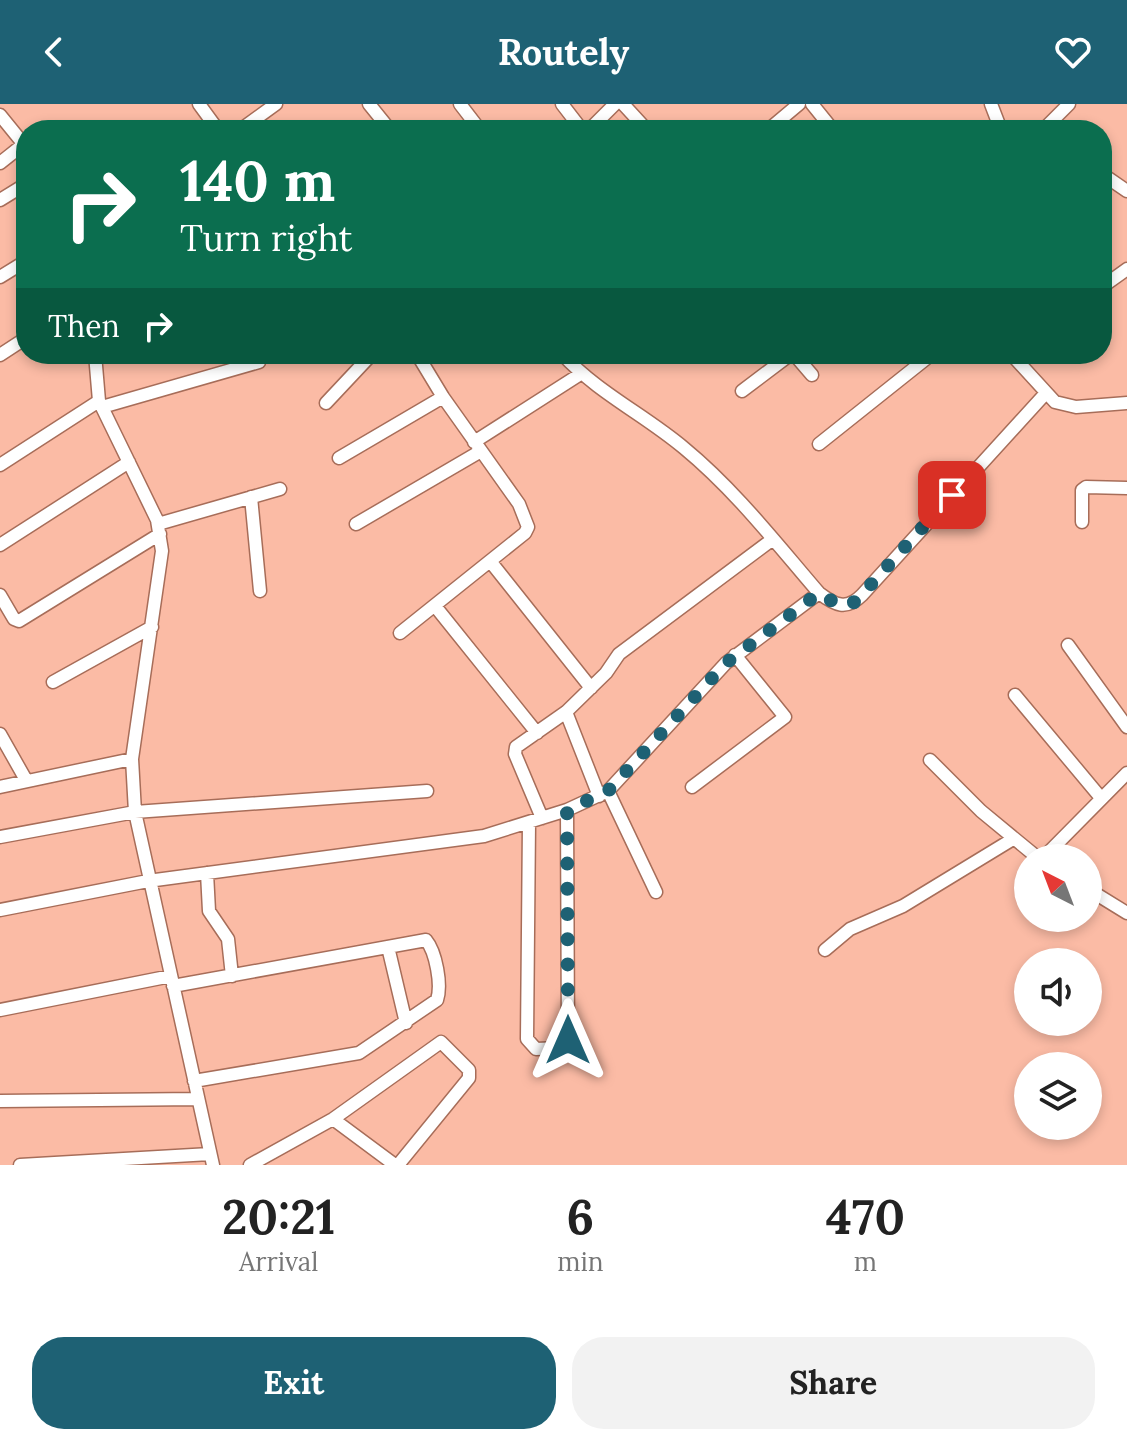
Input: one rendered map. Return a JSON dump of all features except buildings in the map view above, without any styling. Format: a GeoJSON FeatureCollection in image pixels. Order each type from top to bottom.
{"type":"FeatureCollection","features":[{"type":"Feature","properties":{"kind":"street"},"geometry":{"type":"LineString","coordinates":[[254,120],[276,104]]}},
{"type":"Feature","properties":{"kind":"street"},"geometry":{"type":"LineString","coordinates":[[369,104],[382,120]]}},
{"type":"Feature","properties":{"kind":"street"},"geometry":{"type":"LineString","coordinates":[[460,104],[472,120]]}},
{"type":"Feature","properties":{"kind":"street"},"geometry":{"type":"LineString","coordinates":[[562,104],[574,120]]}},
{"type":"Feature","properties":{"kind":"street"},"geometry":{"type":"LineString","coordinates":[[599,120],[615,104]]}},
{"type":"Feature","properties":{"kind":"street"},"geometry":{"type":"LineString","coordinates":[[623,104],[638,120]]}},
{"type":"Feature","properties":{"kind":"street"},"geometry":{"type":"LineString","coordinates":[[780,120],[799,104]]}},
{"type":"Feature","properties":{"kind":"street"},"geometry":{"type":"LineString","coordinates":[[812,104],[825,120]]}},
{"type":"Feature","properties":{"kind":"street"},"geometry":{"type":"LineString","coordinates":[[1053,120],[1069,104]]}},
{"type":"Feature","properties":{"kind":"street"},"geometry":{"type":"LineString","coordinates":[[0,115],[16,135]]}},
{"type":"Feature","properties":{"kind":"street"},"geometry":{"type":"LineString","coordinates":[[20,1165],[212,1160],[135,812],[132,759],[161,571],[159,529],[101,404],[96,364]]}},
{"type":"Feature","properties":{"kind":"street"},"geometry":{"type":"LineString","coordinates":[[0,465],[101,404],[251,364]]}},
{"type":"Feature","properties":{"kind":"street"},"geometry":{"type":"LineString","coordinates":[[326,403],[362,364]]}},
{"type":"Feature","properties":{"kind":"street"},"geometry":{"type":"LineString","coordinates":[[400,633],[525,533],[528,519],[423,364]]}},
{"type":"Feature","properties":{"kind":"street"},"geometry":{"type":"LineString","coordinates":[[573,364],[684,447],[773,539],[819,593],[840,606],[855,602],[1045,394]]}},
{"type":"Feature","properties":{"kind":"street"},"geometry":{"type":"LineString","coordinates":[[742,391],[779,364]]}},
{"type":"Feature","properties":{"kind":"street"},"geometry":{"type":"LineString","coordinates":[[802,364],[812,375]]}},
{"type":"Feature","properties":{"kind":"street"},"geometry":{"type":"LineString","coordinates":[[819,444],[919,364]]}},
{"type":"Feature","properties":{"kind":"street"},"geometry":{"type":"LineString","coordinates":[[1020,364],[1055,402],[1076,407],[1127,403]]}},
{"type":"Feature","properties":{"kind":"street"},"geometry":{"type":"LineString","coordinates":[[356,524],[477,447],[582,373]]}},
{"type":"Feature","properties":{"kind":"street"},"geometry":{"type":"LineString","coordinates":[[339,458],[443,397]]}},
{"type":"Feature","properties":{"kind":"street"},"geometry":{"type":"LineString","coordinates":[[0,545],[129,462]]}},
{"type":"Feature","properties":{"kind":"street"},"geometry":{"type":"LineString","coordinates":[[1082,522],[1082,490],[1086,487],[1127,488]]}},
{"type":"Feature","properties":{"kind":"street"},"geometry":{"type":"LineString","coordinates":[[0,595],[14,619],[19,621],[159,529],[280,489]]}},
{"type":"Feature","properties":{"kind":"street"},"geometry":{"type":"LineString","coordinates":[[251,497],[260,591]]}},
{"type":"Feature","properties":{"kind":"street"},"geometry":{"type":"LineString","coordinates":[[542,818],[515,751],[566,712],[619,654],[773,539]]}},
{"type":"Feature","properties":{"kind":"street"},"geometry":{"type":"LineString","coordinates":[[490,561],[591,688]]}},
{"type":"Feature","properties":{"kind":"street"},"geometry":{"type":"LineString","coordinates":[[0,910],[148,881],[451,841],[529,823],[567,810],[603,793],[735,655],[819,593]]}},
{"type":"Feature","properties":{"kind":"street"},"geometry":{"type":"LineString","coordinates":[[435,606],[537,733]]}},
{"type":"Feature","properties":{"kind":"street"},"geometry":{"type":"LineString","coordinates":[[53,682],[152,627]]}},
{"type":"Feature","properties":{"kind":"street"},"geometry":{"type":"LineString","coordinates":[[1068,645],[1127,727]]}},
{"type":"Feature","properties":{"kind":"street"},"geometry":{"type":"LineString","coordinates":[[692,787],[785,717],[735,655]]}},
{"type":"Feature","properties":{"kind":"street"},"geometry":{"type":"LineString","coordinates":[[1015,695],[1101,798]]}},
{"type":"Feature","properties":{"kind":"street"},"geometry":{"type":"LineString","coordinates":[[566,712],[603,793],[656,892]]}},
{"type":"Feature","properties":{"kind":"street"},"geometry":{"type":"LineString","coordinates":[[0,734],[26,780]]}},
{"type":"Feature","properties":{"kind":"street"},"geometry":{"type":"LineString","coordinates":[[0,787],[132,759]]}},
{"type":"Feature","properties":{"kind":"street"},"geometry":{"type":"LineString","coordinates":[[930,760],[1020,844]]}},
{"type":"Feature","properties":{"kind":"street"},"geometry":{"type":"LineString","coordinates":[[1055,844],[1127,773]]}},
{"type":"Feature","properties":{"kind":"street"},"geometry":{"type":"LineString","coordinates":[[0,837],[135,812],[427,791]]}},
{"type":"Feature","properties":{"kind":"street"},"geometry":{"type":"LineString","coordinates":[[529,823],[527,1039],[536,1049],[561,1048],[568,1040],[567,810]]}},
{"type":"Feature","properties":{"kind":"street"},"geometry":{"type":"LineString","coordinates":[[825,950],[850,929],[903,906],[1013,839]]}},
{"type":"Feature","properties":{"kind":"street"},"geometry":{"type":"LineString","coordinates":[[207,873],[209,911],[228,939],[232,976]]}},
{"type":"Feature","properties":{"kind":"street"},"geometry":{"type":"LineString","coordinates":[[1102,898],[1127,913]]}},
{"type":"Feature","properties":{"kind":"street"},"geometry":{"type":"LineString","coordinates":[[0,1010],[172,981],[232,976],[426,940],[432,948],[440,992],[437,1000],[359,1053],[194,1081]]}},
{"type":"Feature","properties":{"kind":"street"},"geometry":{"type":"LineString","coordinates":[[388,947],[406,1023]]}},
{"type":"Feature","properties":{"kind":"street"},"geometry":{"type":"LineString","coordinates":[[250,1165],[333,1119],[441,1042],[469,1070],[469,1078],[397,1165],[333,1119]]}},
{"type":"Feature","properties":{"kind":"street"},"geometry":{"type":"LineString","coordinates":[[0,1101],[198,1099]]}},
{"type":"Feature","properties":{"kind":"route"},"geometry":{"type":"LineString","coordinates":[[568,1040],[567,810],[608,791],[700,689],[763,632],[819,593],[840,606],[855,602],[952,495]]}}]}
